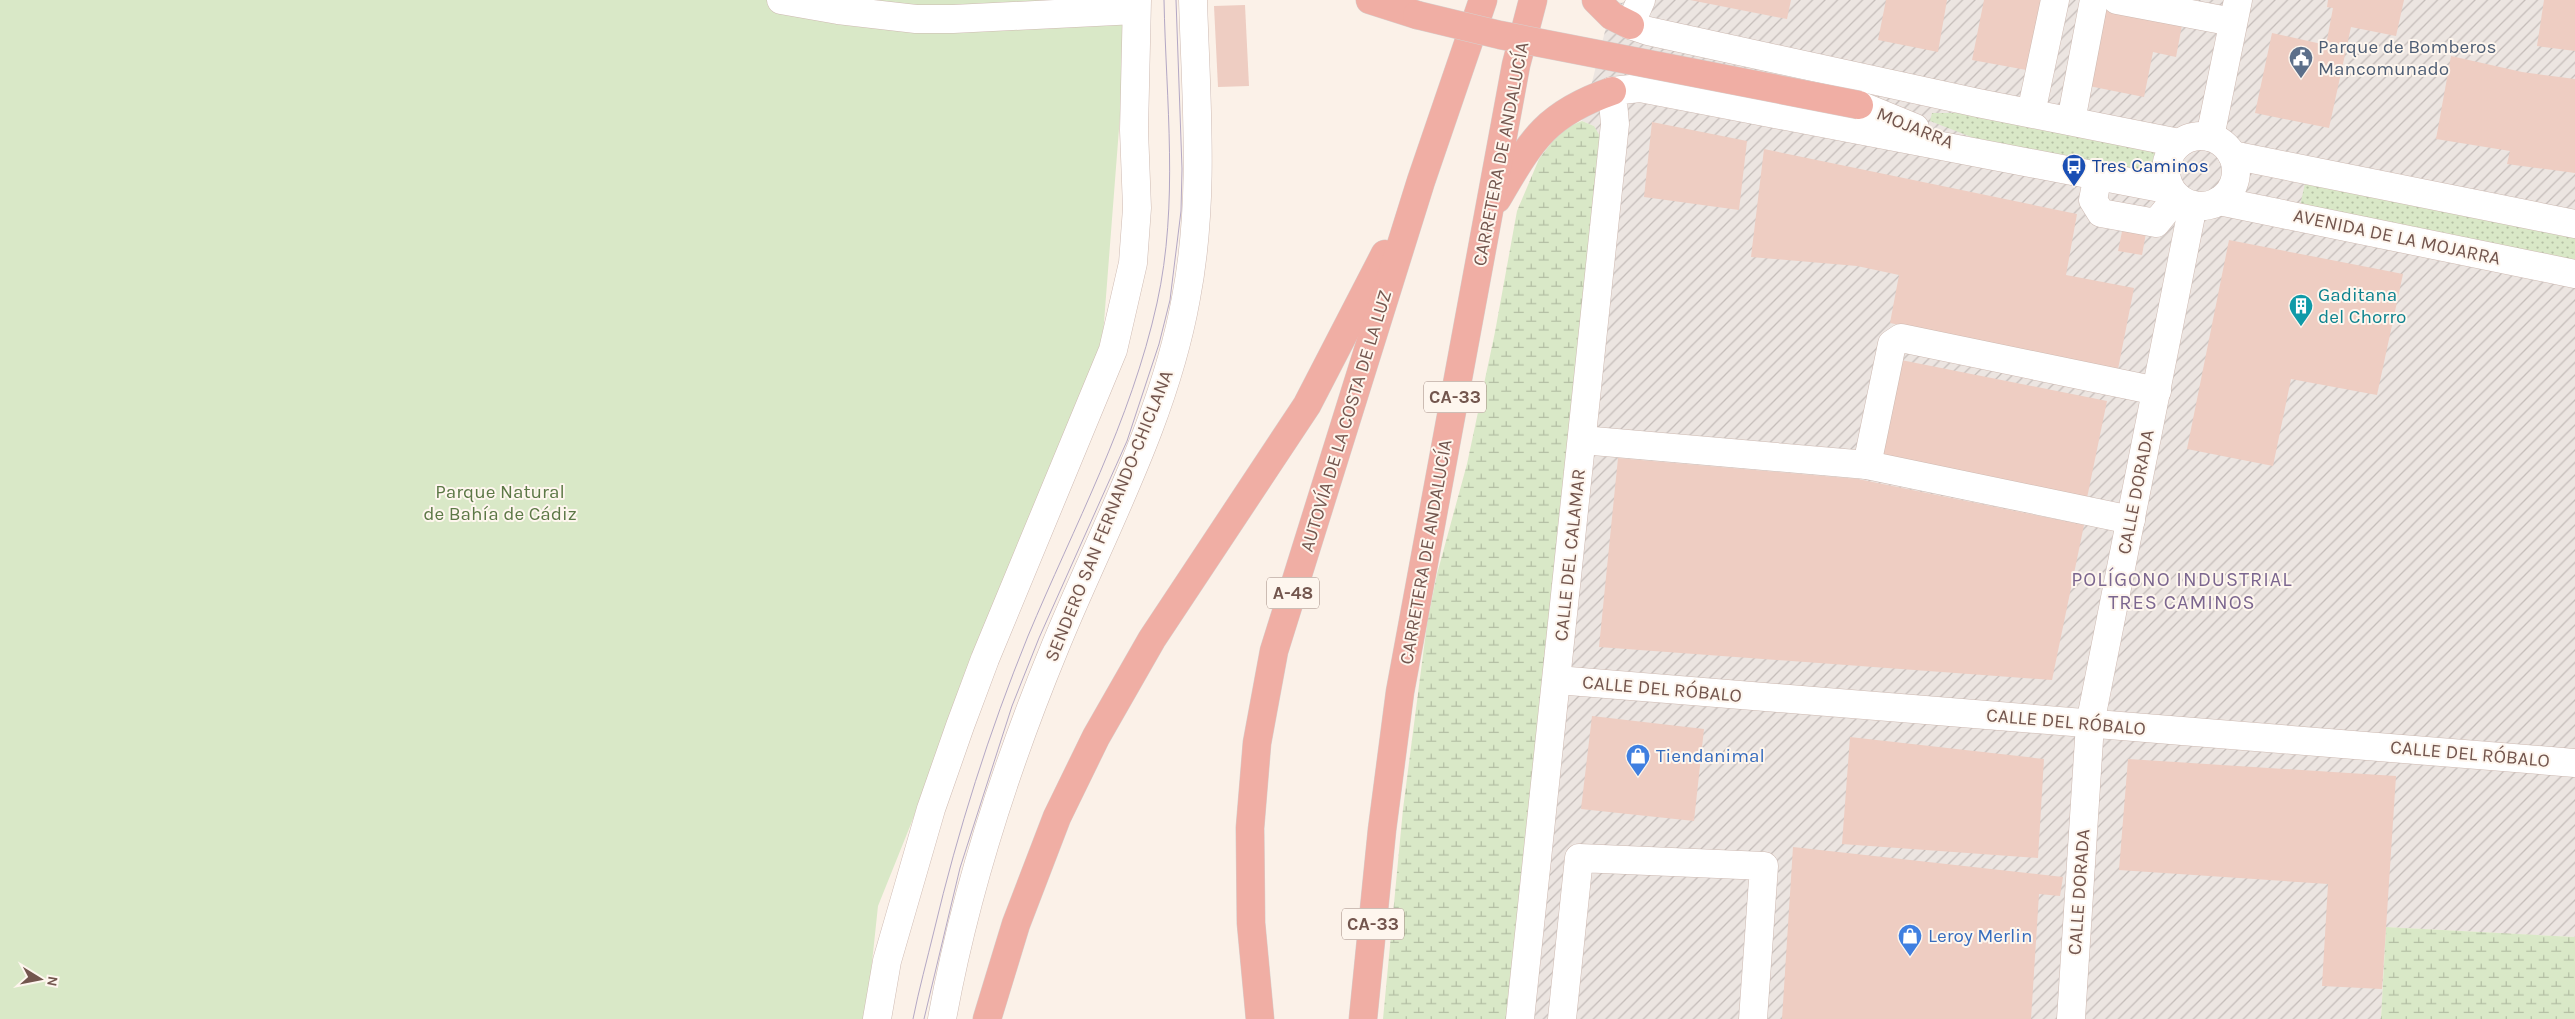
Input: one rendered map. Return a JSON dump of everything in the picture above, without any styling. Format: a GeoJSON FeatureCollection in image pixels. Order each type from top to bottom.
{"type":"FeatureCollection","features":[{"type":"Feature","properties":{"kind":"highway"},"geometry":{"type":"LineString","coordinates":[[1370,0],[1417,15],[1500,34],[1859,105]]}},
{"type":"Feature","properties":{"kind":"highway"},"geometry":{"type":"LineString","coordinates":[[987,1019],[1016,924],[1057,817],[1096,737],[1152,639],[1306,405],[1421,181],[1483,0]]}},
{"type":"Feature","properties":{"kind":"highway","name":"CARRETERA DE ANDALUCÍA"},"geometry":{"type":"LineString","coordinates":[[1363,1019],[1382,830],[1400,692],[1516,65],[1533,0]]}},
{"type":"Feature","properties":{"kind":"highway"},"geometry":{"type":"LineString","coordinates":[[1596,0],[1612,16],[1630,25]]}},
{"type":"Feature","properties":{"kind":"highway"},"geometry":{"type":"LineString","coordinates":[[1488,216],[1529,144],[1567,110],[1612,90]]}},
{"type":"Feature","properties":{"kind":"highway","name":"AUTOVÍA DE LA COSTA DE LA LUZ"},"geometry":{"type":"LineString","coordinates":[[1260,1019],[1251,923],[1250,828],[1258,743],[1274,651],[1421,181]]}},
{"type":"Feature","properties":{"kind":"street"},"geometry":{"type":"LineString","coordinates":[[781,0],[838,10],[916,18],[953,19],[1137,5],[1134,130],[1137,208],[1133,263],[1113,350],[985,659],[957,735],[931,809],[887,961],[876,1019]]}},
{"type":"Feature","properties":{"kind":"street","name":"SENDERO SAN FERNANDO-CHICLANA"},"geometry":{"type":"LineString","coordinates":[[942,1019],[974,881],[1011,764],[1055,647],[1128,480],[1168,375],[1186,298],[1197,212],[1199,153],[1193,0]]}},
{"type":"Feature","properties":{"kind":"street"},"geometry":{"type":"LineString","coordinates":[[1641,0],[1630,25],[1978,103],[2179,143]]}},
{"type":"Feature","properties":{"kind":"street"},"geometry":{"type":"LineString","coordinates":[[2031,113],[2055,0]]}},
{"type":"Feature","properties":{"kind":"street"},"geometry":{"type":"LineString","coordinates":[[2071,121],[2094,0]]}},
{"type":"Feature","properties":{"kind":"street"},"geometry":{"type":"LineString","coordinates":[[2117,0],[2236,11],[2210,137]]}},
{"type":"Feature","properties":{"kind":"street"},"geometry":{"type":"LineString","coordinates":[[1612,90],[1640,88],[1970,150]]}},
{"type":"Feature","properties":{"kind":"street","name":"CALLE DEL CALAMAR"},"geometry":{"type":"LineString","coordinates":[[1520,1019],[1615,124],[1612,90]]}},
{"type":"Feature","properties":{"kind":"street","name":"MOJARRA"},"geometry":{"type":"LineString","coordinates":[[1859,105],[1978,103]]}},
{"type":"Feature","properties":{"kind":"street","name":"MOJARRA"},"geometry":{"type":"LineString","coordinates":[[1859,105],[1970,150]]}},
{"type":"Feature","properties":{"kind":"street"},"geometry":{"type":"LineString","coordinates":[[2098,175],[2092,200],[2101,213],[2156,223],[2190,198],[2233,185],[2236,175],[2232,155],[2224,144],[2210,137],[2199,135],[2179,143],[2167,160],[2166,175],[2190,198]]}},
{"type":"Feature","properties":{"kind":"street","name":"AVENIDA DE LA MOJARRA"},"geometry":{"type":"LineString","coordinates":[[1970,150],[2098,175],[2190,198],[2575,274]]}},
{"type":"Feature","properties":{"kind":"street"},"geometry":{"type":"LineString","coordinates":[[2232,155],[2575,224]]}},
{"type":"Feature","properties":{"kind":"street","name":"CALLE DORADA"},"geometry":{"type":"LineString","coordinates":[[2071,1019],[2090,724],[2156,391],[2190,198]]}},
{"type":"Feature","properties":{"kind":"street"},"geometry":{"type":"LineString","coordinates":[[1867,465],[1892,344],[1901,338],[2156,391]]}},
{"type":"Feature","properties":{"kind":"street"},"geometry":{"type":"LineString","coordinates":[[1582,440],[1867,465],[2131,520]]}},
{"type":"Feature","properties":{"kind":"street","name":"CALLE DEL RÓBALO"},"geometry":{"type":"LineString","coordinates":[[1557,680],[2575,763]]}},
{"type":"Feature","properties":{"kind":"street"},"geometry":{"type":"LineString","coordinates":[[1562,1019],[1579,858],[1764,866],[1753,1019]]}},
{"type":"Feature","properties":{"kind":"shaded area"},"geometry":{"type":"Polygon","coordinates":[[[1613,0],[1622,3],[1627,0],[2575,0],[2575,937],[2386,927],[2381,1019],[1509,1019],[1594,126],[1582,121],[1613,0]]]}},
{"type":"Feature","properties":{"kind":"green space","name":"Parque Natural de Bahía de Cádiz"},"geometry":{"type":"Polygon","coordinates":[[[0,0],[1129,0],[1102,348],[878,906],[866,1019],[0,1019],[0,0]]]}},
{"type":"Feature","properties":{"kind":"green space"},"geometry":{"type":"Polygon","coordinates":[[[1932,113],[1974,113],[2148,146],[2155,152],[2156,163],[2151,171],[2143,175],[1992,145],[1930,121],[1932,113]]]}},
{"type":"Feature","properties":{"kind":"green space"},"geometry":{"type":"Polygon","coordinates":[[[1582,121],[1594,126],[1601,138],[1509,1019],[1383,1019],[1403,809],[1427,624],[1437,574],[1467,464],[1495,332],[1517,211],[1539,159],[1555,138],[1570,126],[1582,121]]]}},
{"type":"Feature","properties":{"kind":"green space"},"geometry":{"type":"Polygon","coordinates":[[[2306,179],[2575,233],[2575,262],[2300,206],[2306,179]]]}},
{"type":"Feature","properties":{"kind":"green space"},"geometry":{"type":"Polygon","coordinates":[[[2386,927],[2575,937],[2575,1019],[2381,1019],[2386,927]]]}},
{"type":"Feature","properties":{"kind":"building"},"geometry":{"type":"Polygon","coordinates":[[[1690,0],[1791,0],[1787,19],[1690,0]]]}},
{"type":"Feature","properties":{"kind":"building"},"geometry":{"type":"Polygon","coordinates":[[[1886,0],[1947,0],[1938,52],[1878,40],[1886,0]]]}},
{"type":"Feature","properties":{"kind":"building"},"geometry":{"type":"Polygon","coordinates":[[[1984,0],[2047,0],[2032,71],[1972,60],[1984,0]]]}},
{"type":"Feature","properties":{"kind":"building","name":"Parque de Bomberos Mancomunado"},"geometry":{"type":"Polygon","coordinates":[[[2328,0],[2404,0],[2396,36],[2351,27],[2329,128],[2255,113],[2272,33],[2326,45],[2333,8],[2327,7],[2328,0]]]}},
{"type":"Feature","properties":{"kind":"building"},"geometry":{"type":"Polygon","coordinates":[[[2544,0],[2575,0],[2575,51],[2537,46],[2544,0]]]}},
{"type":"Feature","properties":{"kind":"building"},"geometry":{"type":"Polygon","coordinates":[[[1245,5],[1249,86],[1218,87],[1214,6],[1245,5]]]}},
{"type":"Feature","properties":{"kind":"building"},"geometry":{"type":"Polygon","coordinates":[[[2105,5],[2183,20],[2176,57],[2153,52],[2144,97],[2089,86],[2105,5]]]}},
{"type":"Feature","properties":{"kind":"building"},"geometry":{"type":"Polygon","coordinates":[[[2451,56],[2522,72],[2575,79],[2575,173],[2507,164],[2510,151],[2436,139],[2451,56]]]}},
{"type":"Feature","properties":{"kind":"building"},"geometry":{"type":"Polygon","coordinates":[[[1652,122],[1747,141],[1739,210],[1644,197],[1652,122]]]}},
{"type":"Feature","properties":{"kind":"building"},"geometry":{"type":"Polygon","coordinates":[[[1764,149],[2077,214],[2066,275],[2134,288],[2118,369],[1890,323],[1899,275],[1857,266],[1751,257],[1764,149]]]}},
{"type":"Feature","properties":{"kind":"building"},"geometry":{"type":"Polygon","coordinates":[[[2125,217],[2148,222],[2142,255],[2118,251],[2125,217]]]}},
{"type":"Feature","properties":{"kind":"building","name":"Gaditana del Chorro"},"geometry":{"type":"Polygon","coordinates":[[[2229,240],[2403,274],[2377,395],[2291,379],[2273,466],[2187,449],[2229,240]]]}},
{"type":"Feature","properties":{"kind":"building"},"geometry":{"type":"Polygon","coordinates":[[[1896,359],[2107,401],[2087,498],[1876,455],[1896,359]]]}},
{"type":"Feature","properties":{"kind":"building"},"geometry":{"type":"Polygon","coordinates":[[[1618,458],[1858,479],[2084,525],[2052,680],[1599,647],[1618,458]]]}},
{"type":"Feature","properties":{"kind":"building"},"geometry":{"type":"Polygon","coordinates":[[[1592,716],[1704,729],[1694,821],[1581,809],[1592,716]]]}},
{"type":"Feature","properties":{"kind":"building"},"geometry":{"type":"Polygon","coordinates":[[[1850,737],[2044,759],[2038,858],[1842,844],[1850,737]]]}},
{"type":"Feature","properties":{"kind":"building"},"geometry":{"type":"Polygon","coordinates":[[[2128,759],[2396,776],[2382,989],[2322,986],[2328,884],[2119,870],[2128,759]]]}},
{"type":"Feature","properties":{"kind":"building","name":"Leroy Merlin"},"geometry":{"type":"Polygon","coordinates":[[[1793,847],[2063,877],[2060,896],[2039,894],[2031,1019],[1782,1019],[1793,847]]]}},
{"type":"Feature","properties":{"kind":"tram line"},"geometry":{"type":"LineString","coordinates":[[913,1019],[943,893],[987,745],[1028,636],[1117,431],[1146,347],[1157,303],[1168,228],[1170,152],[1164,0]]}},
{"type":"Feature","properties":{"kind":"tram line"},"geometry":{"type":"LineString","coordinates":[[924,1019],[960,868],[1012,706],[1039,638],[1127,441],[1159,344],[1170,300],[1181,211],[1182,169],[1176,0]]}},
{"type":"Feature","properties":{"kind":"place","name":"Parque de Bomberos Mancomunado"},"geometry":{"type":"Point","coordinates":[2301,79]}},
{"type":"Feature","properties":{"kind":"place","name":"Tres Caminos"},"geometry":{"type":"Point","coordinates":[2074,187]}},
{"type":"Feature","properties":{"kind":"place","name":"Gaditana del Chorro"},"geometry":{"type":"Point","coordinates":[2301,327]}},
{"type":"Feature","properties":{"kind":"place","name":"Tiendanimal"},"geometry":{"type":"Point","coordinates":[1638,777]}},
{"type":"Feature","properties":{"kind":"place","name":"Leroy Merlin"},"geometry":{"type":"Point","coordinates":[1910,957]}},
{"type":"Feature","properties":{"kind":"district","name":"POLÍGONO INDUSTRIAL TRES CAMINOS"},"geometry":{"type":"Point","coordinates":[2182,590]}}]}
